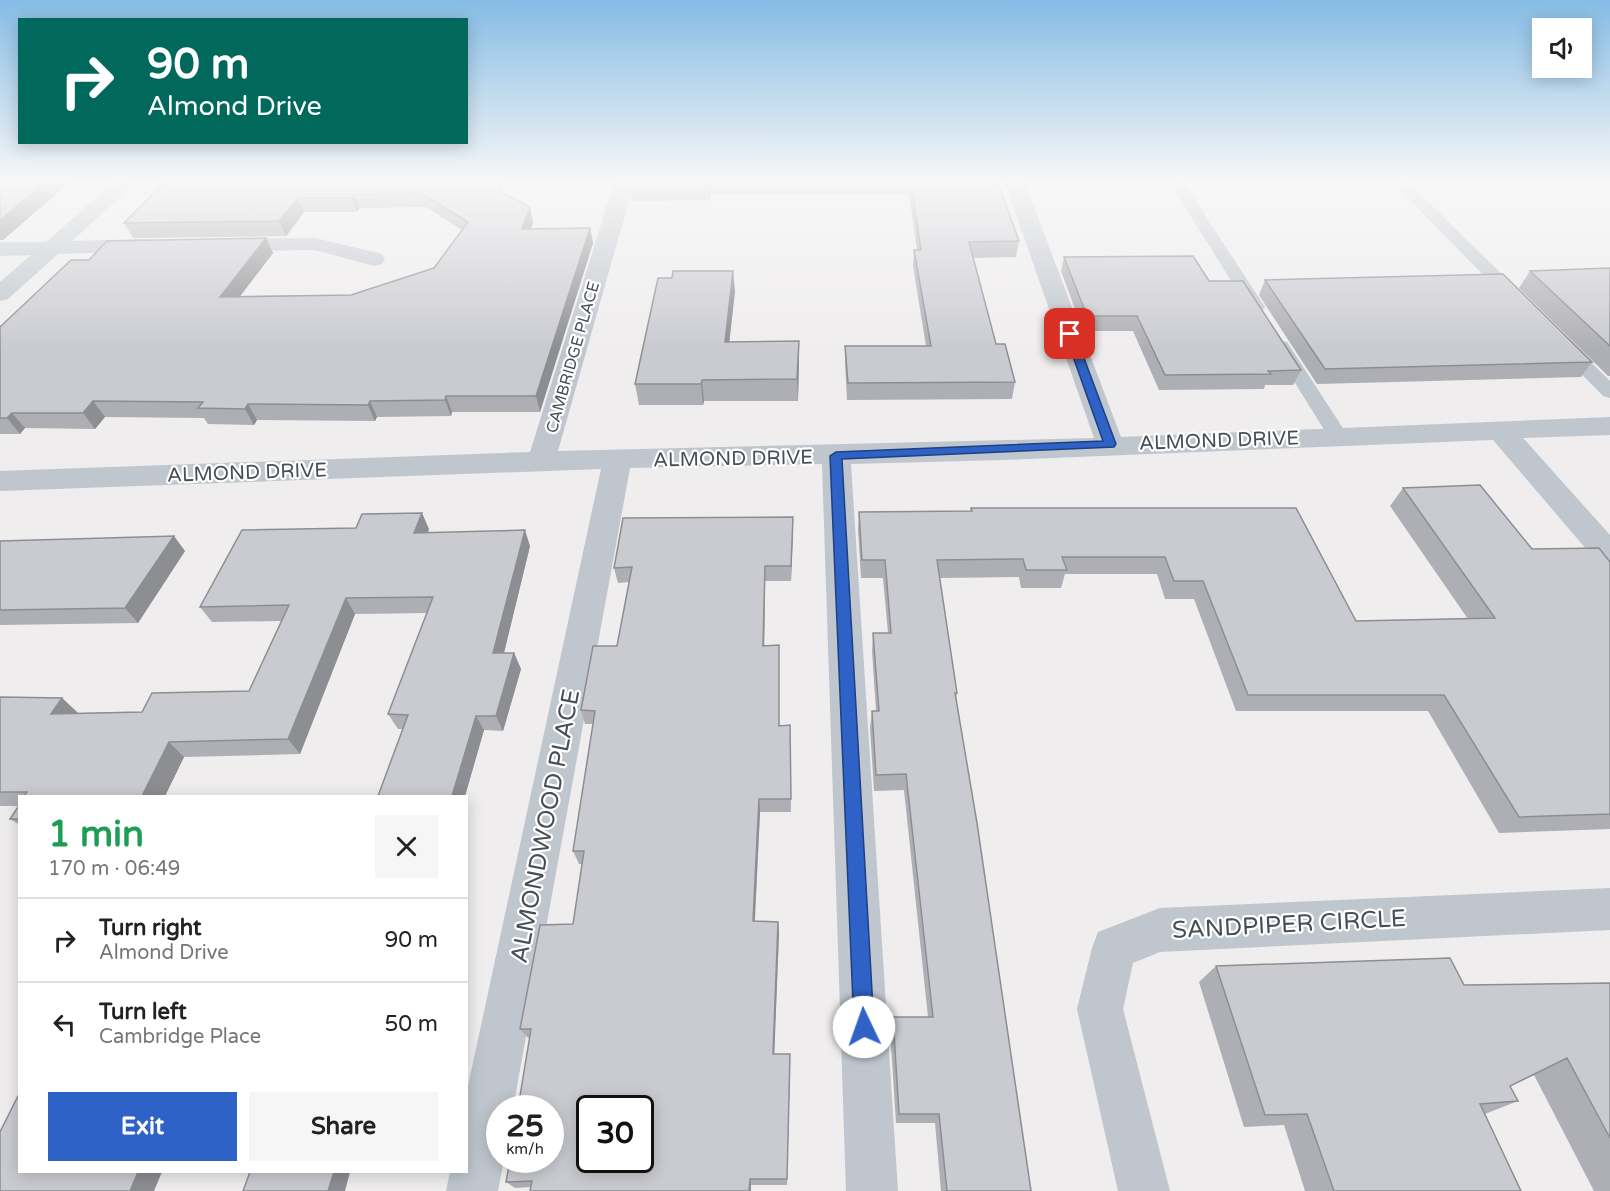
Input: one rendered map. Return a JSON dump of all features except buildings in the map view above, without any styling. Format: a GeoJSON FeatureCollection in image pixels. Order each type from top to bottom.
{"type":"FeatureCollection","features":[{"type":"Feature","properties":{"kind":"street"},"geometry":{"type":"LineString","coordinates":[[0,294],[62,239]]}},
{"type":"Feature","properties":{"kind":"street","name":"CAMBRIDGE PLACE"},"geometry":{"type":"LineString","coordinates":[[541,461],[607,239]]}},
{"type":"Feature","properties":{"kind":"street"},"geometry":{"type":"LineString","coordinates":[[1035,239],[1110,444]]}},
{"type":"Feature","properties":{"kind":"street"},"geometry":{"type":"LineString","coordinates":[[208,245],[315,244],[374,259]]}},
{"type":"Feature","properties":{"kind":"street"},"geometry":{"type":"LineString","coordinates":[[0,249],[172,246]]}},
{"type":"Feature","properties":{"kind":"street","name":"ALMOND DRIVE"},"geometry":{"type":"LineString","coordinates":[[0,481],[541,461],[836,456],[1610,426]]}},
{"type":"Feature","properties":{"kind":"street"},"geometry":{"type":"LineString","coordinates":[[1499,429],[1610,556]]}},
{"type":"Feature","properties":{"kind":"street"},"geometry":{"type":"LineString","coordinates":[[836,456],[872,1191]]}},
{"type":"Feature","properties":{"kind":"street","name":"ALMONDWOOD PLACE"},"geometry":{"type":"LineString","coordinates":[[472,1191],[617,460]]}},
{"type":"Feature","properties":{"kind":"street","name":"SANDPIPER CIRCLE"},"geometry":{"type":"LineString","coordinates":[[1144,1191],[1100,1009],[1114,948],[1160,930],[1610,909]]}},
{"type":"Feature","properties":{"kind":"lane"},"geometry":{"type":"LineString","coordinates":[[1212,239],[1338,436]]}},
{"type":"Feature","properties":{"kind":"lane"},"geometry":{"type":"LineString","coordinates":[[1456,239],[1526,309]]}},
{"type":"Feature","properties":{"kind":"lane"},"geometry":{"type":"LineString","coordinates":[[1551,334],[1610,392]]}},
{"type":"Feature","properties":{"kind":"route"},"geometry":{"type":"LineString","coordinates":[[864,1027],[836,456],[1110,444],[1070,334]]}}]}
